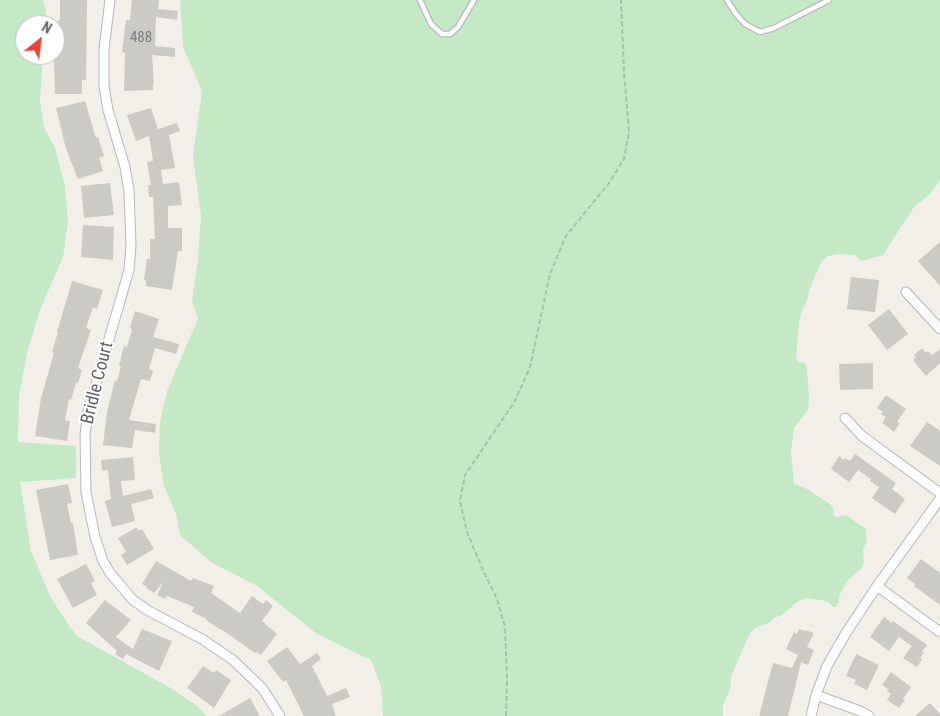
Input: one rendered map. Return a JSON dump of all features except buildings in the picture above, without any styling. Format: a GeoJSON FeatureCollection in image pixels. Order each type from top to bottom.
{"type":"FeatureCollection","features":[{"type":"Feature","properties":{"kind":"street","name":"Bridle Court"},"geometry":{"type":"LineString","coordinates":[[110,0],[104,49],[104,86],[108,110],[125,167],[129,191],[131,246],[129,270],[88,412],[85,435],[86,484],[94,537],[103,561],[110,573],[133,600],[147,610],[202,639],[234,660],[262,688],[280,716]]}},
{"type":"Feature","properties":{"kind":"street"},"geometry":{"type":"LineString","coordinates":[[906,292],[940,329]]}},
{"type":"Feature","properties":{"kind":"street"},"geometry":{"type":"LineString","coordinates":[[845,418],[862,436],[940,493]]}},
{"type":"Feature","properties":{"kind":"street"},"geometry":{"type":"LineString","coordinates":[[811,716],[816,695],[827,666],[846,633],[877,586],[940,499]]}},
{"type":"Feature","properties":{"kind":"street"},"geometry":{"type":"LineString","coordinates":[[877,586],[940,632]]}},
{"type":"Feature","properties":{"kind":"street"},"geometry":{"type":"LineString","coordinates":[[816,695],[860,710],[869,716]]}},
{"type":"Feature","properties":{"kind":"lane"},"geometry":{"type":"LineString","coordinates":[[420,0],[431,24],[442,34],[450,34],[458,26],[474,0]]}},
{"type":"Feature","properties":{"kind":"lane"},"geometry":{"type":"LineString","coordinates":[[727,0],[736,14],[746,24],[760,32],[774,28],[829,0]]}},
{"type":"Feature","properties":{"kind":"path"},"geometry":{"type":"LineString","coordinates":[[506,716],[508,679],[505,627],[497,599],[467,532],[460,501],[465,475],[515,401],[530,367],[550,274],[566,236],[604,190],[624,159],[629,132],[621,0]]}},
{"type":"Feature","properties":{"kind":"green space"},"geometry":{"type":"Polygon","coordinates":[[[0,0],[43,0],[46,15],[15,15],[15,65],[42,65],[40,101],[44,127],[55,148],[65,186],[68,222],[63,257],[40,310],[28,349],[19,396],[18,442],[76,446],[76,478],[20,482],[31,551],[51,598],[77,636],[169,687],[196,705],[207,716],[0,716],[0,0]]]}},
{"type":"Feature","properties":{"kind":"green space"},"geometry":{"type":"Polygon","coordinates":[[[180,0],[940,0],[940,180],[930,194],[914,207],[883,255],[862,261],[855,255],[838,254],[828,256],[822,261],[809,290],[799,324],[796,358],[799,362],[805,363],[807,368],[809,399],[808,410],[794,428],[791,453],[794,484],[807,489],[830,504],[833,508],[834,516],[846,515],[866,529],[867,540],[863,550],[864,563],[862,568],[848,580],[839,596],[839,602],[836,607],[832,607],[826,601],[807,598],[797,602],[782,615],[774,618],[771,622],[755,628],[750,633],[731,676],[731,686],[723,705],[723,716],[383,716],[381,686],[371,660],[317,634],[257,586],[212,563],[180,535],[176,514],[164,486],[159,454],[160,422],[167,391],[198,319],[192,301],[198,259],[201,216],[193,156],[202,91],[183,47],[180,0]]]}}]}
